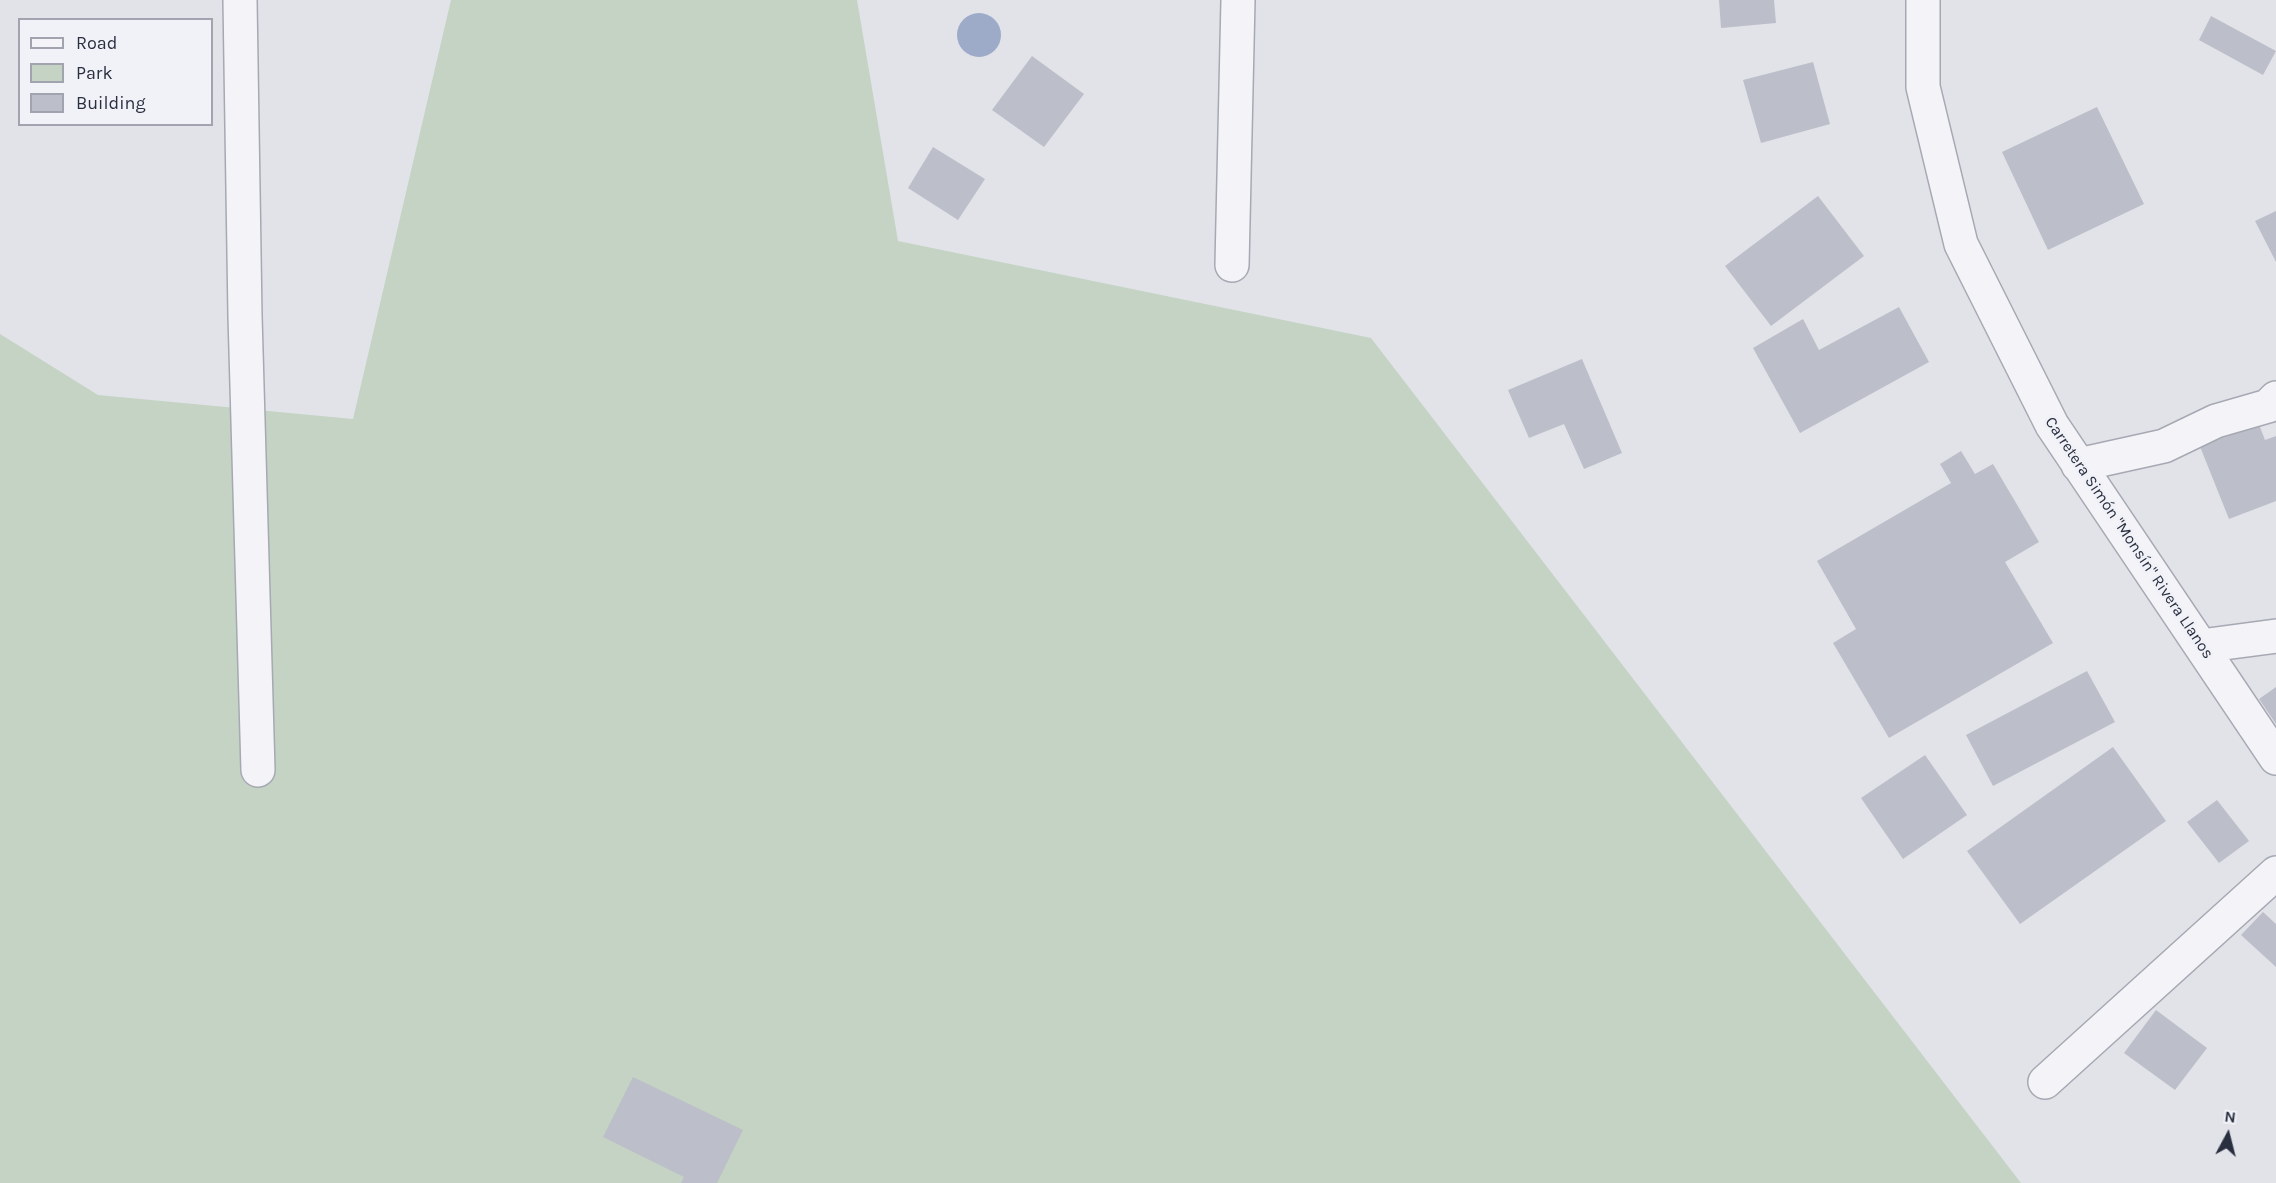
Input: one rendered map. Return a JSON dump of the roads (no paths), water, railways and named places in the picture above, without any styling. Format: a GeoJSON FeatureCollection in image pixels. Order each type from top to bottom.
{"type":"FeatureCollection","features":[{"type":"Feature","properties":{"kind":"street"},"geometry":{"type":"LineString","coordinates":[[240,0],[245,316],[258,770]]}},
{"type":"Feature","properties":{"kind":"street"},"geometry":{"type":"LineString","coordinates":[[1232,265],[1238,0]]}},
{"type":"Feature","properties":{"kind":"street","name":"Carretera Simón \"Monsín\" Rivera Llanos"},"geometry":{"type":"LineString","coordinates":[[1923,0],[1923,87],[1961,244],[2052,425],[2276,758]]}},
{"type":"Feature","properties":{"kind":"street"},"geometry":{"type":"LineString","coordinates":[[2078,465],[2164,446],[2216,421],[2268,406],[2276,398]]}},
{"type":"Feature","properties":{"kind":"street"},"geometry":{"type":"LineString","coordinates":[[2200,646],[2276,636]]}},
{"type":"Feature","properties":{"kind":"street"},"geometry":{"type":"LineString","coordinates":[[2045,1082],[2276,873]]}},
{"type":"Feature","properties":{"kind":"water"},"geometry":{"type":"Polygon","coordinates":[[[979,13],[988,14],[995,19],[1000,26],[1000,44],[995,51],[988,56],[979,57],[970,56],[963,51],[958,44],[957,35],[958,26],[963,19],[970,14],[979,13]]]}}]}
